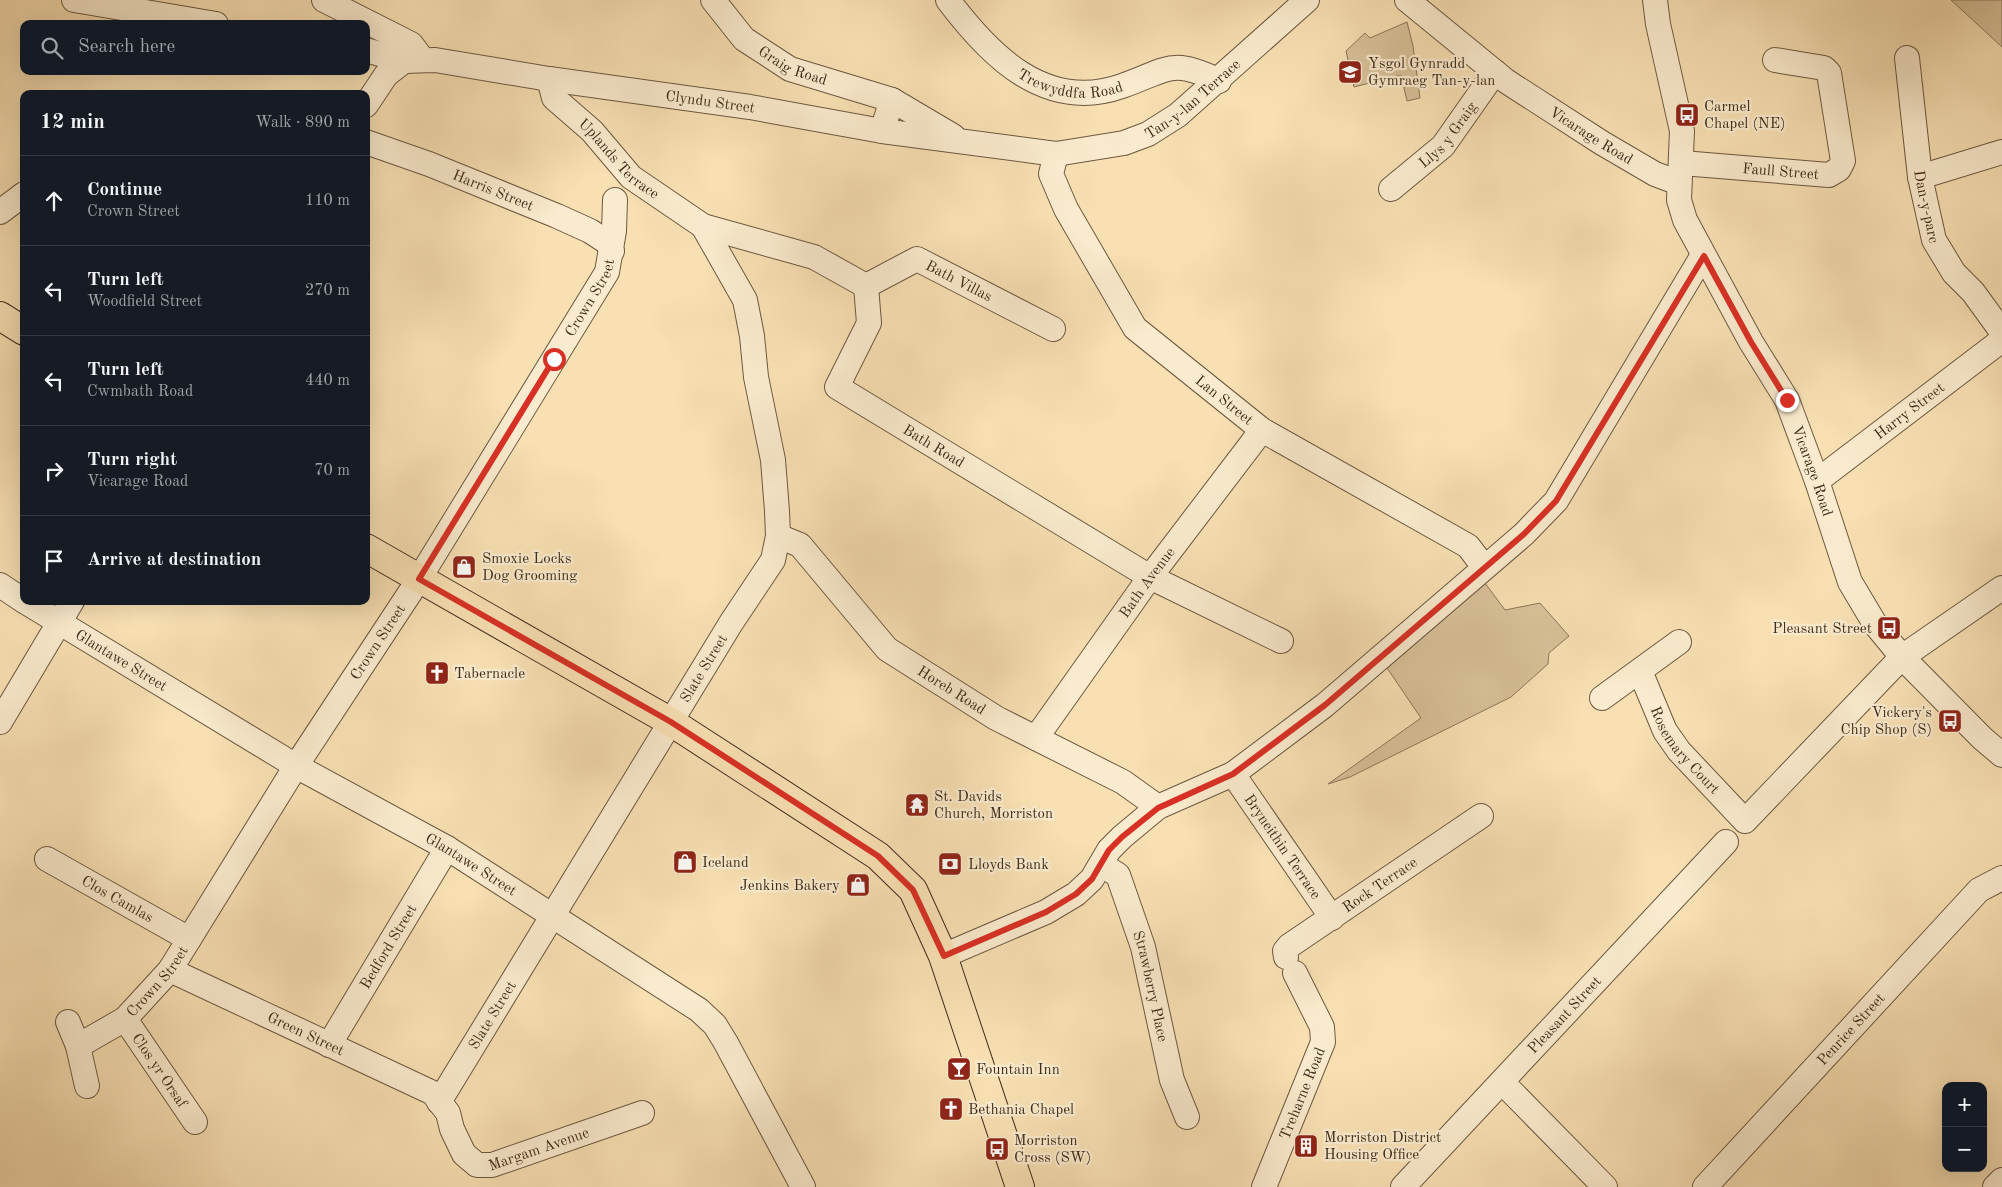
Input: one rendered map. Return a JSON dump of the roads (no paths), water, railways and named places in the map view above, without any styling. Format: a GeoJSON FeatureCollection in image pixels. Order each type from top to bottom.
{"type":"FeatureCollection","features":[{"type":"Feature","properties":{"kind":"main road"},"geometry":{"type":"LineString","coordinates":[[0,316],[20,328]]}},
{"type":"Feature","properties":{"kind":"main road"},"geometry":{"type":"LineString","coordinates":[[370,550],[671,722],[878,856],[899,874],[913,890],[944,956],[1020,1187]]}},
{"type":"Feature","properties":{"kind":"street"},"geometry":{"type":"LineString","coordinates":[[74,0],[192,20]]}},
{"type":"Feature","properties":{"kind":"street"},"geometry":{"type":"LineString","coordinates":[[324,0],[364,20]]}},
{"type":"Feature","properties":{"kind":"street","name":"Graig Road"},"geometry":{"type":"LineString","coordinates":[[713,0],[744,39],[790,69],[892,100],[963,141]]}},
{"type":"Feature","properties":{"kind":"street","name":"Trewyddfa Road"},"geometry":{"type":"LineString","coordinates":[[948,0],[969,28],[1023,76],[1053,90],[1091,93],[1121,87],[1159,71],[1181,66],[1200,71],[1219,80]]}},
{"type":"Feature","properties":{"kind":"street","name":"Tan-y-lan Terrace"},"geometry":{"type":"LineString","coordinates":[[1056,154],[1124,143],[1148,134],[1178,115],[1307,0]]}},
{"type":"Feature","properties":{"kind":"street","name":"Vicarage Road"},"geometry":{"type":"LineString","coordinates":[[1407,0],[1495,72],[1602,143],[1655,174],[1680,173],[1679,200],[1685,220],[1751,342],[1787,400],[1817,481],[1850,582],[1875,624],[1902,657],[1982,738],[2002,755]]}},
{"type":"Feature","properties":{"kind":"street"},"geometry":{"type":"LineString","coordinates":[[1655,0],[1658,24],[1682,131],[1680,173]]}},
{"type":"Feature","properties":{"kind":"street"},"geometry":{"type":"LineString","coordinates":[[370,23],[411,44],[414,61],[386,75],[370,99]]}},
{"type":"Feature","properties":{"kind":"street","name":"Clyndu Street"},"geometry":{"type":"LineString","coordinates":[[370,51],[414,61],[435,60],[549,79],[750,107],[882,131],[1056,154]]}},
{"type":"Feature","properties":{"kind":"street","name":"Dan-y-parc"},"geometry":{"type":"LineString","coordinates":[[1907,58],[1920,177],[1934,240],[1954,273],[1973,292],[2002,332]]}},
{"type":"Feature","properties":{"kind":"street","name":"Faull Street"},"geometry":{"type":"LineString","coordinates":[[1680,173],[1829,175],[1838,169],[1843,161],[1829,73],[1824,68],[1775,60]]}},
{"type":"Feature","properties":{"kind":"street","name":"Llys y Graig"},"geometry":{"type":"LineString","coordinates":[[1391,190],[1443,146],[1495,72]]}},
{"type":"Feature","properties":{"kind":"street","name":"Uplands Terrace"},"geometry":{"type":"LineString","coordinates":[[549,79],[554,98],[592,131],[631,177],[703,226]]}},
{"type":"Feature","properties":{"kind":"street"},"geometry":{"type":"LineString","coordinates":[[882,131],[892,100]]}},
{"type":"Feature","properties":{"kind":"street","name":"Harris Street"},"geometry":{"type":"LineString","coordinates":[[370,143],[429,164],[557,216],[590,231],[607,242],[612,251]]}},
{"type":"Feature","properties":{"kind":"street"},"geometry":{"type":"LineString","coordinates":[[1920,177],[2002,152]]}},
{"type":"Feature","properties":{"kind":"street","name":"Lan Street"},"geometry":{"type":"LineString","coordinates":[[1056,154],[1051,174],[1066,209],[1135,328],[1262,430],[1468,546],[1484,567]]}},
{"type":"Feature","properties":{"kind":"street"},"geometry":{"type":"LineString","coordinates":[[0,212],[20,197]]}},
{"type":"Feature","properties":{"kind":"street","name":"Crown Street"},"geometry":{"type":"LineString","coordinates":[[78,1046],[125,1019],[170,970],[296,766],[419,579],[607,272],[612,251],[615,200]]}},
{"type":"Feature","properties":{"kind":"street"},"geometry":{"type":"LineString","coordinates":[[703,226],[814,257],[866,286]]}},
{"type":"Feature","properties":{"kind":"street","name":"Slate Street"},"geometry":{"type":"LineString","coordinates":[[439,1102],[772,560],[778,536],[773,460],[756,377],[745,300],[734,278],[720,260],[703,226]]}},
{"type":"Feature","properties":{"kind":"street"},"geometry":{"type":"LineString","coordinates":[[944,956],[1046,912],[1076,894],[1092,879],[1102,865],[1109,850],[1158,808],[1233,774],[1325,705],[1524,534],[1556,501],[1704,256]]}},
{"type":"Feature","properties":{"kind":"street","name":"Bath Villas"},"geometry":{"type":"LineString","coordinates":[[866,286],[917,259],[1053,329]]}},
{"type":"Feature","properties":{"kind":"street","name":"Bath Road"},"geometry":{"type":"LineString","coordinates":[[866,286],[869,323],[837,387],[1150,577],[1281,641]]}},
{"type":"Feature","properties":{"kind":"street","name":"Harry Street"},"geometry":{"type":"LineString","coordinates":[[1817,481],[2002,340]]}},
{"type":"Feature","properties":{"kind":"street","name":"Bath Avenue"},"geometry":{"type":"LineString","coordinates":[[1036,738],[1150,577],[1262,430]]}},
{"type":"Feature","properties":{"kind":"street","name":"Horeb Road"},"geometry":{"type":"LineString","coordinates":[[778,536],[800,545],[887,649],[996,718],[1123,782],[1158,808]]}},
{"type":"Feature","properties":{"kind":"street","name":"Glantawe Street"},"geometry":{"type":"LineString","coordinates":[[0,585],[20,598]]}},
{"type":"Feature","properties":{"kind":"street"},"geometry":{"type":"LineString","coordinates":[[1902,657],[2002,588]]}},
{"type":"Feature","properties":{"kind":"street","name":"Glantawe Street"},"geometry":{"type":"LineString","coordinates":[[30,605],[296,766],[447,848],[553,914],[699,1010],[715,1026],[803,1187]]}},
{"type":"Feature","properties":{"kind":"street"},"geometry":{"type":"LineString","coordinates":[[0,722],[70,605]]}},
{"type":"Feature","properties":{"kind":"street"},"geometry":{"type":"LineString","coordinates":[[1602,698],[1679,642]]}},
{"type":"Feature","properties":{"kind":"street","name":"Rosemary Court"},"geometry":{"type":"LineString","coordinates":[[1640,670],[1670,738],[1679,751],[1745,821],[1902,657]]}},
{"type":"Feature","properties":{"kind":"street","name":"Bryneithin Terrace"},"geometry":{"type":"LineString","coordinates":[[1233,774],[1332,918]]}},
{"type":"Feature","properties":{"kind":"street","name":"Rock Terrace"},"geometry":{"type":"LineString","coordinates":[[1290,965],[1285,951],[1289,946],[1481,816]]}},
{"type":"Feature","properties":{"kind":"street","name":"Pleasant Street"},"geometry":{"type":"LineString","coordinates":[[1403,1187],[1503,1083],[1726,842]]}},
{"type":"Feature","properties":{"kind":"street","name":"Bedford Street"},"geometry":{"type":"LineString","coordinates":[[329,1045],[447,848]]}},
{"type":"Feature","properties":{"kind":"street","name":"Clos Camlas"},"geometry":{"type":"LineString","coordinates":[[47,859],[189,939]]}},
{"type":"Feature","properties":{"kind":"street","name":"Strawberry Place"},"geometry":{"type":"LineString","coordinates":[[1102,865],[1118,875],[1143,947],[1172,1080],[1187,1117]]}},
{"type":"Feature","properties":{"kind":"street","name":"Penrice Street"},"geometry":{"type":"LineString","coordinates":[[1705,1187],[1979,890],[2002,878]]}},
{"type":"Feature","properties":{"kind":"street","name":"Treharne Road"},"geometry":{"type":"LineString","coordinates":[[1264,1187],[1323,1042],[1322,1027],[1290,965]]}},
{"type":"Feature","properties":{"kind":"street","name":"Green Street"},"geometry":{"type":"LineString","coordinates":[[170,970],[433,1094],[439,1102]]}},
{"type":"Feature","properties":{"kind":"street","name":"Clos yr Orsaf"},"geometry":{"type":"LineString","coordinates":[[125,1019],[195,1122]]}},
{"type":"Feature","properties":{"kind":"street"},"geometry":{"type":"LineString","coordinates":[[68,1022],[78,1046],[88,1086]]}},
{"type":"Feature","properties":{"kind":"street"},"geometry":{"type":"LineString","coordinates":[[1503,1083],[1605,1187]]}},
{"type":"Feature","properties":{"kind":"street","name":"Margam Avenue"},"geometry":{"type":"LineString","coordinates":[[439,1102],[448,1113],[452,1130],[464,1154],[477,1165],[492,1165],[642,1113]]}},
{"type":"Feature","properties":{"kind":"street"},"geometry":{"type":"LineString","coordinates":[[1996,1187],[2002,1180]]}},
{"type":"Feature","properties":{"kind":"place","name":"Ysgol Gynradd Gymraeg Tan-y-lan"},"geometry":{"type":"Point","coordinates":[1350,72]}},
{"type":"Feature","properties":{"kind":"place","name":"Carmel Chapel (NE)"},"geometry":{"type":"Point","coordinates":[1687,115]}},
{"type":"Feature","properties":{"kind":"place","name":"Smoxie Locks Dog Grooming"},"geometry":{"type":"Point","coordinates":[464,567]}},
{"type":"Feature","properties":{"kind":"place","name":"Pleasant Street"},"geometry":{"type":"Point","coordinates":[1889,628]}},
{"type":"Feature","properties":{"kind":"place","name":"Tabernacle"},"geometry":{"type":"Point","coordinates":[437,673]}},
{"type":"Feature","properties":{"kind":"place","name":"Vickery's Chip Shop (S)"},"geometry":{"type":"Point","coordinates":[1950,721]}},
{"type":"Feature","properties":{"kind":"place","name":"St. Davids Church, Morriston"},"geometry":{"type":"Point","coordinates":[917,805]}},
{"type":"Feature","properties":{"kind":"place","name":"Iceland"},"geometry":{"type":"Point","coordinates":[685,862]}},
{"type":"Feature","properties":{"kind":"place","name":"Lloyds Bank"},"geometry":{"type":"Point","coordinates":[950,864]}},
{"type":"Feature","properties":{"kind":"place","name":"Jenkins Bakery"},"geometry":{"type":"Point","coordinates":[858,885]}},
{"type":"Feature","properties":{"kind":"place","name":"Fountain Inn"},"geometry":{"type":"Point","coordinates":[959,1069]}},
{"type":"Feature","properties":{"kind":"place","name":"Bethania Chapel"},"geometry":{"type":"Point","coordinates":[951,1109]}},
{"type":"Feature","properties":{"kind":"place","name":"Morriston District Housing Office"},"geometry":{"type":"Point","coordinates":[1306,1146]}},
{"type":"Feature","properties":{"kind":"place","name":"Morriston Cross (SW)"},"geometry":{"type":"Point","coordinates":[997,1149]}}]}
